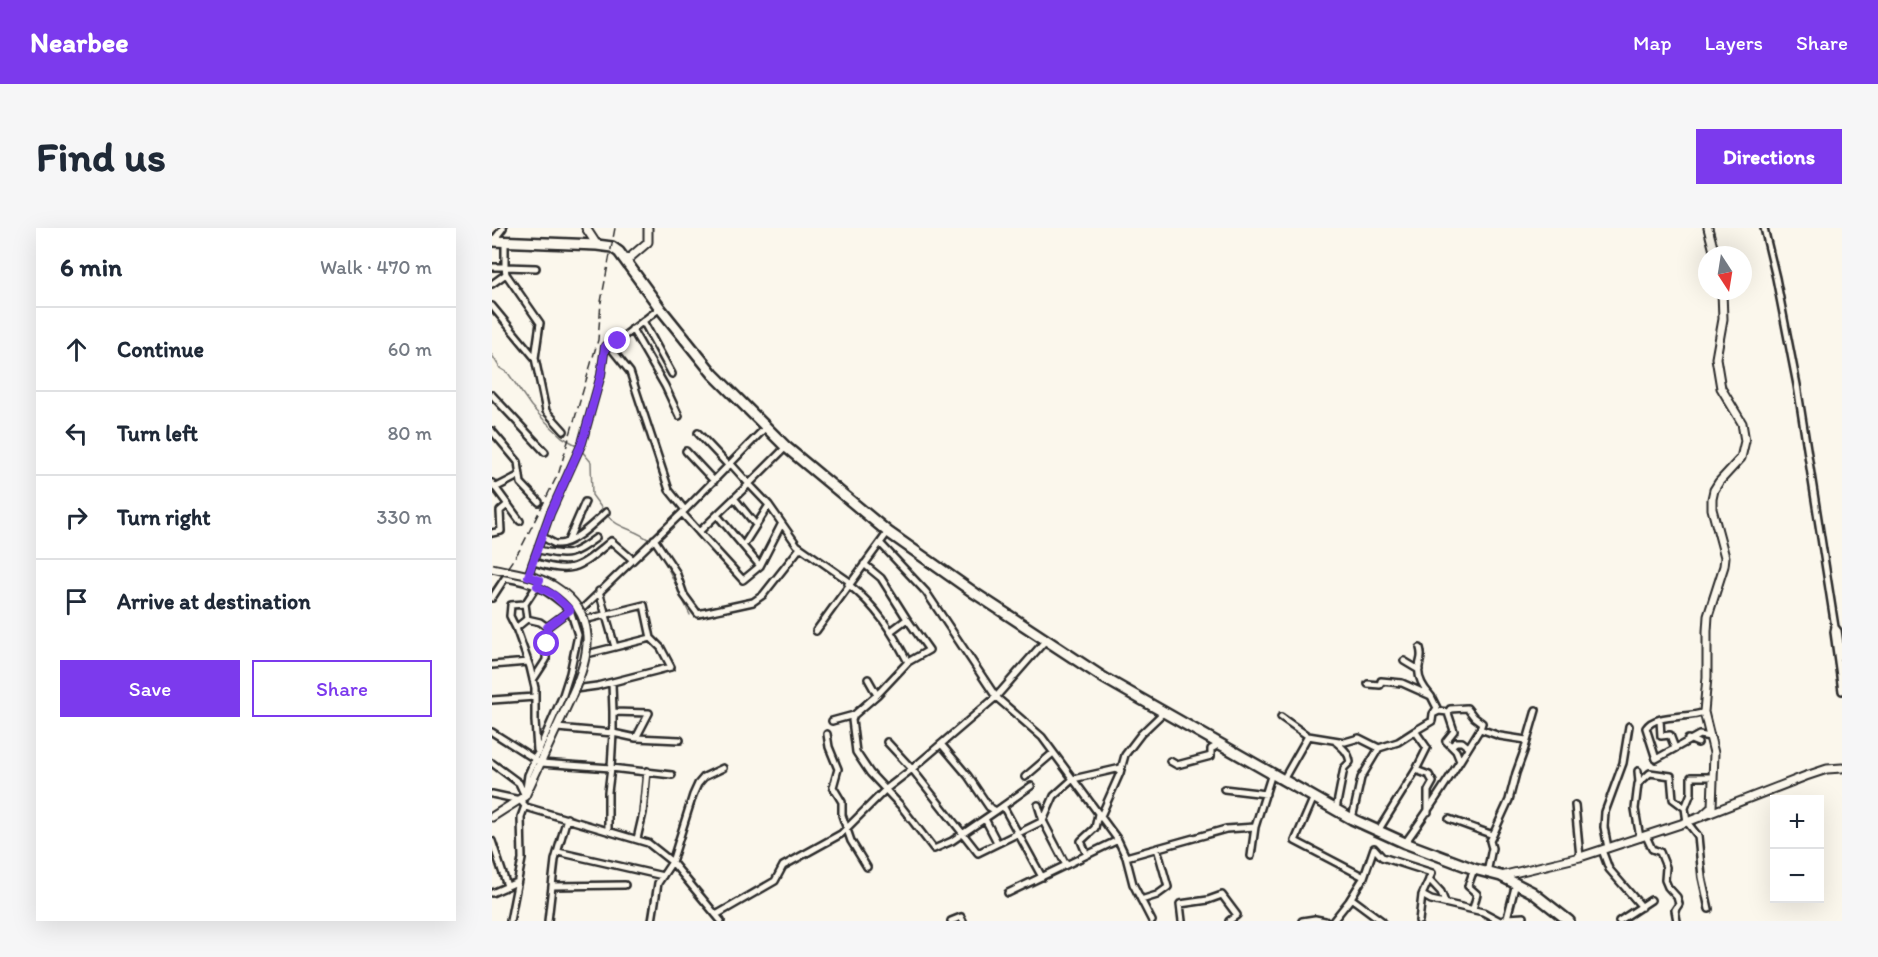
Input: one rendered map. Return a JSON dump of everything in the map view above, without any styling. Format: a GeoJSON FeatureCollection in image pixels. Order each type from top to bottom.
{"type":"FeatureCollection","features":[{"type":"Feature","properties":{"kind":"highway"},"geometry":{"type":"LineString","coordinates":[[492,241],[595,241],[612,247],[619,252],[713,374],[786,447],[888,532],[1045,641],[1104,678],[1352,819],[1405,843],[1474,869],[1501,876],[1532,892],[1569,921]]}},
{"type":"Feature","properties":{"kind":"street"},"geometry":{"type":"LineString","coordinates":[[492,241],[503,228]]}},
{"type":"Feature","properties":{"kind":"street"},"geometry":{"type":"LineString","coordinates":[[586,228],[595,241]]}},
{"type":"Feature","properties":{"kind":"street"},"geometry":{"type":"LineString","coordinates":[[595,228],[595,241]]}},
{"type":"Feature","properties":{"kind":"street"},"geometry":{"type":"LineString","coordinates":[[626,261],[648,242],[648,228]]}},
{"type":"Feature","properties":{"kind":"street"},"geometry":{"type":"LineString","coordinates":[[1708,228],[1713,246]]}},
{"type":"Feature","properties":{"kind":"street"},"geometry":{"type":"LineString","coordinates":[[1764,228],[1797,385],[1835,627],[1842,691]]}},
{"type":"Feature","properties":{"kind":"street"},"geometry":{"type":"LineString","coordinates":[[505,241],[505,271],[540,323],[535,358],[546,411],[564,431]]}},
{"type":"Feature","properties":{"kind":"street"},"geometry":{"type":"LineString","coordinates":[[492,267],[505,271],[536,268]]}},
{"type":"Feature","properties":{"kind":"street"},"geometry":{"type":"LineString","coordinates":[[492,284],[505,271]]}},
{"type":"Feature","properties":{"kind":"street"},"geometry":{"type":"LineString","coordinates":[[1701,817],[1712,807],[1714,753],[1704,712],[1708,616],[1725,557],[1712,509],[1712,499],[1719,482],[1741,458],[1745,441],[1742,423],[1721,388],[1716,358],[1723,319],[1722,300]]}},
{"type":"Feature","properties":{"kind":"street"},"geometry":{"type":"LineString","coordinates":[[492,306],[535,358]]}},
{"type":"Feature","properties":{"kind":"street"},"geometry":{"type":"LineString","coordinates":[[528,576],[550,514],[582,443],[601,375],[605,346],[610,347],[660,308]]}},
{"type":"Feature","properties":{"kind":"street"},"geometry":{"type":"LineString","coordinates":[[643,321],[672,374]]}},
{"type":"Feature","properties":{"kind":"street"},"geometry":{"type":"LineString","coordinates":[[632,329],[665,386],[679,416]]}},
{"type":"Feature","properties":{"kind":"street"},"geometry":{"type":"LineString","coordinates":[[610,347],[630,372],[669,490],[699,532],[742,580],[760,566],[781,525]]}},
{"type":"Feature","properties":{"kind":"street"},"geometry":{"type":"LineString","coordinates":[[492,395],[545,452]]}},
{"type":"Feature","properties":{"kind":"street"},"geometry":{"type":"LineString","coordinates":[[580,611],[714,481],[766,427]]}},
{"type":"Feature","properties":{"kind":"street"},"geometry":{"type":"LineString","coordinates":[[492,431],[518,462],[521,483],[539,502]]}},
{"type":"Feature","properties":{"kind":"street"},"geometry":{"type":"LineString","coordinates":[[698,433],[769,504],[781,525],[800,548],[849,583],[868,600],[891,631],[908,662]]}},
{"type":"Feature","properties":{"kind":"street"},"geometry":{"type":"LineString","coordinates":[[699,532],[786,447]]}},
{"type":"Feature","properties":{"kind":"street"},"geometry":{"type":"LineString","coordinates":[[686,451],[714,481]]}},
{"type":"Feature","properties":{"kind":"street"},"geometry":{"type":"LineString","coordinates":[[520,475],[494,485],[520,521]]}},
{"type":"Feature","properties":{"kind":"street"},"geometry":{"type":"LineString","coordinates":[[734,498],[756,525]]}},
{"type":"Feature","properties":{"kind":"street"},"geometry":{"type":"LineString","coordinates":[[568,541],[585,502]]}},
{"type":"Feature","properties":{"kind":"street"},"geometry":{"type":"LineString","coordinates":[[743,546],[769,504]]}},
{"type":"Feature","properties":{"kind":"street"},"geometry":{"type":"LineString","coordinates":[[492,533],[501,531],[500,511],[507,505]]}},
{"type":"Feature","properties":{"kind":"street"},"geometry":{"type":"LineString","coordinates":[[543,537],[555,544],[568,541],[579,536],[606,512]]}},
{"type":"Feature","properties":{"kind":"street"},"geometry":{"type":"LineString","coordinates":[[717,515],[760,566]]}},
{"type":"Feature","properties":{"kind":"street"},"geometry":{"type":"LineString","coordinates":[[816,631],[888,532]]}},
{"type":"Feature","properties":{"kind":"street"},"geometry":{"type":"LineString","coordinates":[[538,550],[558,555],[571,554],[596,538]]}},
{"type":"Feature","properties":{"kind":"street"},"geometry":{"type":"LineString","coordinates":[[654,539],[676,572],[684,596],[698,614],[753,602],[769,588],[800,548]]}},
{"type":"Feature","properties":{"kind":"street"},"geometry":{"type":"LineString","coordinates":[[534,562],[554,569],[575,567],[584,564],[611,541],[633,560]]}},
{"type":"Feature","properties":{"kind":"street"},"geometry":{"type":"LineString","coordinates":[[880,543],[926,592],[996,697],[1042,737],[1118,840],[1126,857],[1133,884],[1152,921]]}},
{"type":"Feature","properties":{"kind":"street"},"geometry":{"type":"LineString","coordinates":[[831,721],[854,715],[877,695],[908,662],[929,651],[881,578],[864,564]]}},
{"type":"Feature","properties":{"kind":"street"},"geometry":{"type":"LineString","coordinates":[[492,568],[528,576],[554,595],[570,610],[578,635],[563,695],[537,752]]}},
{"type":"Feature","properties":{"kind":"street"},"geometry":{"type":"LineString","coordinates":[[492,598],[505,578],[554,585],[576,604],[584,620],[588,636],[583,672],[557,728],[538,761],[523,800],[492,817]]}},
{"type":"Feature","properties":{"kind":"street"},"geometry":{"type":"LineString","coordinates":[[527,618],[525,604],[538,583]]}},
{"type":"Feature","properties":{"kind":"street"},"geometry":{"type":"LineString","coordinates":[[599,591],[615,647]]}},
{"type":"Feature","properties":{"kind":"street"},"geometry":{"type":"LineString","coordinates":[[525,604],[511,605],[510,616],[533,680],[538,761]]}},
{"type":"Feature","properties":{"kind":"street"},"geometry":{"type":"LineString","coordinates":[[573,692],[671,667],[661,648],[651,638],[644,605],[584,620]]}},
{"type":"Feature","properties":{"kind":"street"},"geometry":{"type":"LineString","coordinates":[[547,627],[570,610]]}},
{"type":"Feature","properties":{"kind":"street"},"geometry":{"type":"LineString","coordinates":[[527,618],[547,627]]}},
{"type":"Feature","properties":{"kind":"street"},"geometry":{"type":"LineString","coordinates":[[516,628],[527,618]]}},
{"type":"Feature","properties":{"kind":"street"},"geometry":{"type":"LineString","coordinates":[[891,631],[907,619]]}},
{"type":"Feature","properties":{"kind":"street"},"geometry":{"type":"LineString","coordinates":[[533,680],[546,660],[547,627]]}},
{"type":"Feature","properties":{"kind":"street"},"geometry":{"type":"LineString","coordinates":[[1835,627],[1838,631],[1842,656]]}},
{"type":"Feature","properties":{"kind":"street"},"geometry":{"type":"LineString","coordinates":[[587,654],[651,638]]}},
{"type":"Feature","properties":{"kind":"street"},"geometry":{"type":"LineString","coordinates":[[716,915],[775,881],[783,866],[841,834],[886,789],[996,697],[1045,641]]}},
{"type":"Feature","properties":{"kind":"street"},"geometry":{"type":"LineString","coordinates":[[1352,819],[1361,778],[1379,748],[1398,742],[1432,721],[1437,708],[1423,686],[1419,670],[1423,659],[1420,648]]}},
{"type":"Feature","properties":{"kind":"street"},"geometry":{"type":"LineString","coordinates":[[1404,661],[1419,670]]}},
{"type":"Feature","properties":{"kind":"street"},"geometry":{"type":"LineString","coordinates":[[492,665],[528,662]]}},
{"type":"Feature","properties":{"kind":"street"},"geometry":{"type":"LineString","coordinates":[[868,679],[877,695]]}},
{"type":"Feature","properties":{"kind":"street"},"geometry":{"type":"LineString","coordinates":[[1368,684],[1380,685],[1382,681],[1402,683],[1431,696]]}},
{"type":"Feature","properties":{"kind":"street"},"geometry":{"type":"LineString","coordinates":[[608,830],[608,792],[613,733],[612,682]]}},
{"type":"Feature","properties":{"kind":"street"},"geometry":{"type":"LineString","coordinates":[[492,699],[535,697]]}},
{"type":"Feature","properties":{"kind":"street"},"geometry":{"type":"LineString","coordinates":[[1405,843],[1428,812],[1482,723],[1467,708],[1457,707],[1448,712],[1439,711],[1433,714]]}},
{"type":"Feature","properties":{"kind":"street"},"geometry":{"type":"LineString","coordinates":[[1487,873],[1492,848],[1490,841],[1509,800],[1536,710]]}},
{"type":"Feature","properties":{"kind":"street"},"geometry":{"type":"LineString","coordinates":[[613,712],[649,713],[636,738]]}},
{"type":"Feature","properties":{"kind":"street"},"geometry":{"type":"LineString","coordinates":[[1087,855],[1081,842],[1095,828],[1122,768],[1125,755],[1141,734],[1164,712]]}},
{"type":"Feature","properties":{"kind":"street"},"geometry":{"type":"LineString","coordinates":[[1448,712],[1454,731],[1446,741],[1460,761]]}},
{"type":"Feature","properties":{"kind":"street"},"geometry":{"type":"LineString","coordinates":[[1704,712],[1660,720],[1648,724],[1646,728],[1656,759],[1688,739],[1699,735],[1710,736]]}},
{"type":"Feature","properties":{"kind":"street"},"geometry":{"type":"LineString","coordinates":[[854,715],[852,727],[856,752],[870,773],[886,789],[934,849],[962,834],[1031,786]]}},
{"type":"Feature","properties":{"kind":"street"},"geometry":{"type":"LineString","coordinates":[[1281,717],[1308,736],[1345,742],[1359,738],[1379,748]]}},
{"type":"Feature","properties":{"kind":"street"},"geometry":{"type":"LineString","coordinates":[[1660,720],[1661,736],[1670,735],[1675,748]]}},
{"type":"Feature","properties":{"kind":"street"},"geometry":{"type":"LineString","coordinates":[[1629,726],[1623,763],[1605,813],[1605,849],[1609,869],[1642,907]]}},
{"type":"Feature","properties":{"kind":"street"},"geometry":{"type":"LineString","coordinates":[[557,728],[613,733],[636,738],[680,740]]}},
{"type":"Feature","properties":{"kind":"street"},"geometry":{"type":"LineString","coordinates":[[1480,729],[1500,736],[1526,740]]}},
{"type":"Feature","properties":{"kind":"street"},"geometry":{"type":"LineString","coordinates":[[1378,831],[1427,748],[1415,731]]}},
{"type":"Feature","properties":{"kind":"street"},"geometry":{"type":"LineString","coordinates":[[492,732],[538,761],[672,775]]}},
{"type":"Feature","properties":{"kind":"street"},"geometry":{"type":"LineString","coordinates":[[826,734],[838,770],[833,787],[842,802],[842,815],[851,841],[867,867]]}},
{"type":"Feature","properties":{"kind":"street"},"geometry":{"type":"LineString","coordinates":[[1283,780],[1308,736]]}},
{"type":"Feature","properties":{"kind":"street"},"geometry":{"type":"LineString","coordinates":[[1688,739],[1698,743]]}},
{"type":"Feature","properties":{"kind":"street"},"geometry":{"type":"LineString","coordinates":[[1335,741],[1350,758],[1350,762],[1344,768],[1336,809]]}},
{"type":"Feature","properties":{"kind":"street"},"geometry":{"type":"LineString","coordinates":[[887,742],[912,769],[978,853],[1043,821],[1054,796],[1073,779],[1122,768]]}},
{"type":"Feature","properties":{"kind":"street"},"geometry":{"type":"LineString","coordinates":[[1451,746],[1456,742],[1462,742],[1468,747]]}},
{"type":"Feature","properties":{"kind":"street"},"geometry":{"type":"LineString","coordinates":[[941,744],[989,807],[996,811]]}},
{"type":"Feature","properties":{"kind":"street"},"geometry":{"type":"LineString","coordinates":[[1170,761],[1178,765],[1211,756],[1211,749],[1220,744]]}},
{"type":"Feature","properties":{"kind":"street"},"geometry":{"type":"LineString","coordinates":[[1025,777],[1053,753]]}},
{"type":"Feature","properties":{"kind":"street"},"geometry":{"type":"LineString","coordinates":[[492,762],[519,783],[523,800],[522,859],[510,921]]}},
{"type":"Feature","properties":{"kind":"street"},"geometry":{"type":"LineString","coordinates":[[652,921],[658,883],[672,862],[698,784],[704,777],[723,768]]}},
{"type":"Feature","properties":{"kind":"street"},"geometry":{"type":"LineString","coordinates":[[1501,876],[1580,857],[1701,817],[1806,776],[1842,768]]}},
{"type":"Feature","properties":{"kind":"street"},"geometry":{"type":"LineString","coordinates":[[1416,770],[1429,775],[1433,782],[1428,791],[1428,812]]}},
{"type":"Feature","properties":{"kind":"street"},"geometry":{"type":"LineString","coordinates":[[637,839],[643,813],[647,771]]}},
{"type":"Feature","properties":{"kind":"street"},"geometry":{"type":"LineString","coordinates":[[1638,771],[1639,783],[1635,809],[1643,836],[1652,849],[1660,852],[1666,867],[1665,880],[1679,904],[1675,909],[1677,921]]}},
{"type":"Feature","properties":{"kind":"street"},"geometry":{"type":"LineString","coordinates":[[1251,856],[1255,827],[1272,773]]}},
{"type":"Feature","properties":{"kind":"street"},"geometry":{"type":"LineString","coordinates":[[1639,783],[1650,773],[1671,776],[1673,799],[1685,808]]}},
{"type":"Feature","properties":{"kind":"street"},"geometry":{"type":"LineString","coordinates":[[1709,909],[1702,877],[1698,836],[1687,822],[1685,808],[1690,793],[1691,777],[1713,777]]}},
{"type":"Feature","properties":{"kind":"street"},"geometry":{"type":"LineString","coordinates":[[1224,789],[1266,794]]}},
{"type":"Feature","properties":{"kind":"street"},"geometry":{"type":"LineString","coordinates":[[492,794],[523,800],[567,818],[648,843],[672,862],[721,921]]}},
{"type":"Feature","properties":{"kind":"street"},"geometry":{"type":"LineString","coordinates":[[1314,797],[1295,841],[1364,877]]}},
{"type":"Feature","properties":{"kind":"street"},"geometry":{"type":"LineString","coordinates":[[1038,805],[1043,821],[1066,865]]}},
{"type":"Feature","properties":{"kind":"street"},"geometry":{"type":"LineString","coordinates":[[1575,805],[1580,857]]}},
{"type":"Feature","properties":{"kind":"street"},"geometry":{"type":"LineString","coordinates":[[1003,806],[1042,877]]}},
{"type":"Feature","properties":{"kind":"street"},"geometry":{"type":"LineString","coordinates":[[548,921],[558,852],[567,818]]}},
{"type":"Feature","properties":{"kind":"street"},"geometry":{"type":"LineString","coordinates":[[985,819],[997,842]]}},
{"type":"Feature","properties":{"kind":"street"},"geometry":{"type":"LineString","coordinates":[[1449,819],[1493,835]]}},
{"type":"Feature","properties":{"kind":"street"},"geometry":{"type":"LineString","coordinates":[[1126,857],[1226,829],[1255,827]]}},
{"type":"Feature","properties":{"kind":"street"},"geometry":{"type":"LineString","coordinates":[[1008,893],[1118,840]]}},
{"type":"Feature","properties":{"kind":"street"},"geometry":{"type":"LineString","coordinates":[[492,842],[507,886]]}},
{"type":"Feature","properties":{"kind":"street"},"geometry":{"type":"LineString","coordinates":[[1141,900],[1157,895],[1168,887],[1157,848]]}},
{"type":"Feature","properties":{"kind":"street"},"geometry":{"type":"LineString","coordinates":[[1333,921],[1364,877],[1374,848],[1382,857],[1432,873],[1422,895],[1419,921]]}},
{"type":"Feature","properties":{"kind":"street"},"geometry":{"type":"LineString","coordinates":[[558,852],[663,876]]}},
{"type":"Feature","properties":{"kind":"street"},"geometry":{"type":"LineString","coordinates":[[1473,909],[1477,894],[1468,886],[1474,869]]}},
{"type":"Feature","properties":{"kind":"street"},"geometry":{"type":"LineString","coordinates":[[1429,879],[1441,892],[1445,902]]}},
{"type":"Feature","properties":{"kind":"street"},"geometry":{"type":"LineString","coordinates":[[492,893],[517,882]]}},
{"type":"Feature","properties":{"kind":"street"},"geometry":{"type":"LineString","coordinates":[[1504,920],[1516,884]]}},
{"type":"Feature","properties":{"kind":"street"},"geometry":{"type":"LineString","coordinates":[[553,886],[625,885]]}},
{"type":"Feature","properties":{"kind":"street"},"geometry":{"type":"LineString","coordinates":[[1182,921],[1180,904],[1208,900],[1222,895],[1237,915],[1229,921]]}},
{"type":"Feature","properties":{"kind":"street"},"geometry":{"type":"LineString","coordinates":[[1422,895],[1431,900],[1473,909],[1504,920],[1524,917]]}},
{"type":"Feature","properties":{"kind":"street"},"geometry":{"type":"LineString","coordinates":[[1351,897],[1382,921]]}},
{"type":"Feature","properties":{"kind":"street"},"geometry":{"type":"LineString","coordinates":[[1619,921],[1652,900]]}},
{"type":"Feature","properties":{"kind":"street"},"geometry":{"type":"LineString","coordinates":[[951,921],[961,918],[963,921]]}},
{"type":"Feature","properties":{"kind":"street"},"geometry":{"type":"LineString","coordinates":[[1302,921],[1315,919],[1325,921]]}},
{"type":"Feature","properties":{"kind":"waterway"},"geometry":{"type":"LineString","coordinates":[[492,355],[500,368],[508,373],[531,406],[544,420],[562,437],[578,446]]}},
{"type":"Feature","properties":{"kind":"waterway"},"geometry":{"type":"LineString","coordinates":[[581,450],[591,462],[592,495],[603,510]]}},
{"type":"Feature","properties":{"kind":"waterway"},"geometry":{"type":"LineString","coordinates":[[606,514],[616,523],[650,541]]}},
{"type":"Feature","properties":{"kind":"waterway"},"geometry":{"type":"LineString","coordinates":[[653,544],[663,558],[690,615]]}},
{"type":"Feature","properties":{"kind":"railway"},"geometry":{"type":"LineString","coordinates":[[492,590],[521,548],[559,472],[598,340],[601,302],[615,228]]}},
{"type":"Feature","properties":{"kind":"route"},"geometry":{"type":"LineString","coordinates":[[547,644],[547,627],[570,610],[554,595],[537,586],[540,580],[528,576],[550,514],[582,443],[601,375],[605,346],[610,347],[618,341]]}}]}
